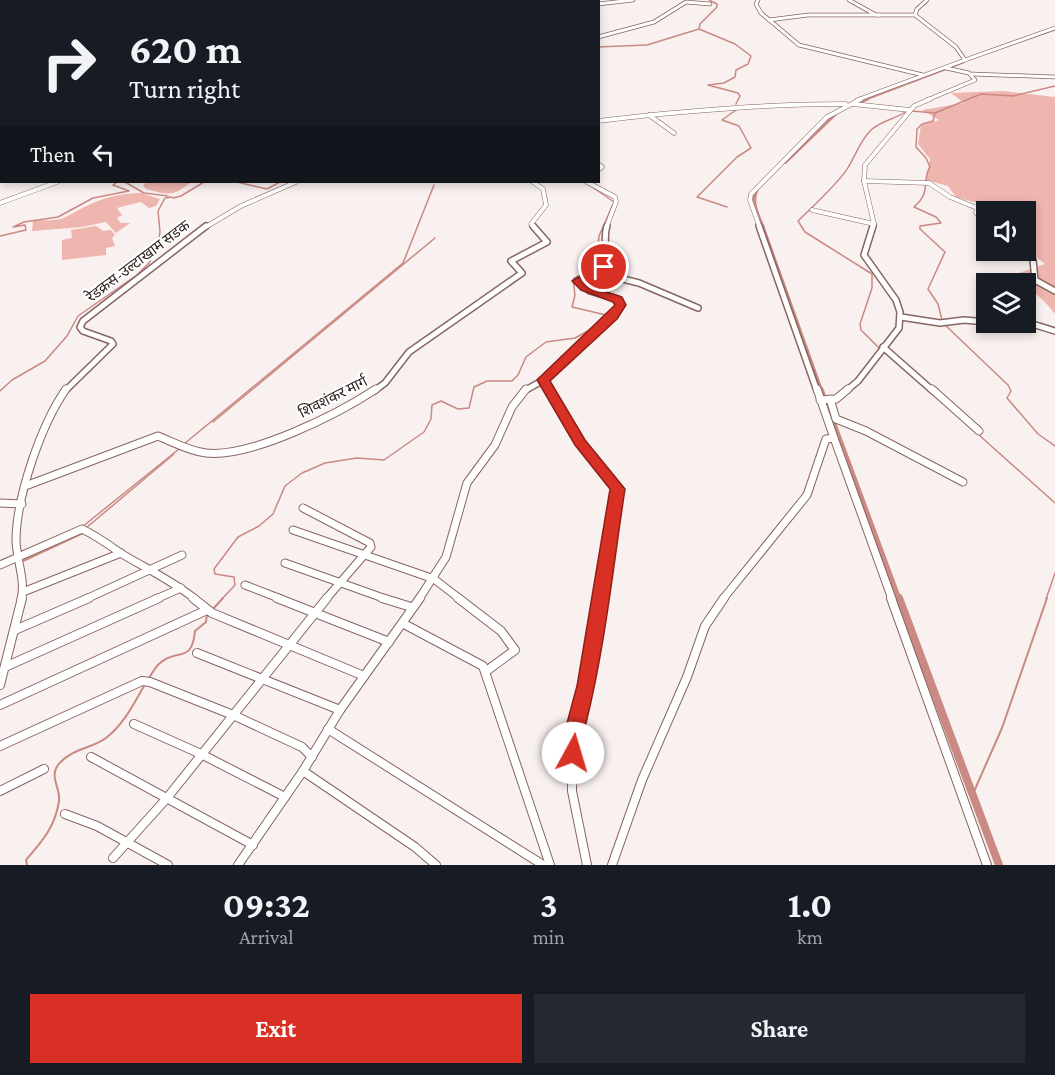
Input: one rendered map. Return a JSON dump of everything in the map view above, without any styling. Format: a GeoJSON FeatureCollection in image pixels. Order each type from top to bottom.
{"type":"FeatureCollection","features":[{"type":"Feature","properties":{"kind":"street"},"geometry":{"type":"LineString","coordinates":[[563,0],[588,0]]}},
{"type":"Feature","properties":{"kind":"street"},"geometry":{"type":"LineString","coordinates":[[600,4],[633,0]]}},
{"type":"Feature","properties":{"kind":"street"},"geometry":{"type":"LineString","coordinates":[[758,0],[758,10],[802,46],[923,76]]}},
{"type":"Feature","properties":{"kind":"street"},"geometry":{"type":"LineString","coordinates":[[849,0],[879,15]]}},
{"type":"Feature","properties":{"kind":"street"},"geometry":{"type":"LineString","coordinates":[[915,15],[917,9],[927,0]]}},
{"type":"Feature","properties":{"kind":"street"},"geometry":{"type":"LineString","coordinates":[[600,36],[654,22],[685,5],[686,2],[710,4]]}},
{"type":"Feature","properties":{"kind":"street"},"geometry":{"type":"LineString","coordinates":[[768,20],[808,15],[915,15],[927,27],[957,48],[965,60]]}},
{"type":"Feature","properties":{"kind":"street"},"geometry":{"type":"LineString","coordinates":[[963,482],[866,430],[836,419],[826,400],[750,200],[751,194],[827,117],[923,76],[1055,28]]}},
{"type":"Feature","properties":{"kind":"street"},"geometry":{"type":"LineString","coordinates":[[947,68],[970,74],[1055,77]]}},
{"type":"Feature","properties":{"kind":"street"},"geometry":{"type":"LineString","coordinates":[[826,400],[836,399],[858,381],[899,328],[901,317],[891,291],[872,270],[864,255],[874,224],[864,181],[866,165],[910,110],[920,102],[973,82],[974,77],[970,74]]}},
{"type":"Feature","properties":{"kind":"street"},"geometry":{"type":"LineString","coordinates":[[600,121],[780,104],[853,104],[910,110]]}},
{"type":"Feature","properties":{"kind":"street"},"geometry":{"type":"LineString","coordinates":[[649,115],[674,133]]}},
{"type":"Feature","properties":{"kind":"street"},"geometry":{"type":"LineString","coordinates":[[864,181],[930,183],[950,197],[976,208]]}},
{"type":"Feature","properties":{"kind":"street"},"geometry":{"type":"LineString","coordinates":[[0,202],[54,183]]}},
{"type":"Feature","properties":{"kind":"street","name":"रेडक्रस-उल्टाखाम सडक"},"geometry":{"type":"LineString","coordinates":[[0,682],[23,592],[18,558],[17,524],[46,424],[68,386],[113,344],[111,341],[83,331],[80,327],[83,321],[197,232],[241,206],[294,183]]}},
{"type":"Feature","properties":{"kind":"street","name":"शिवशंकर मार्ग"},"geometry":{"type":"LineString","coordinates":[[28,485],[159,436],[176,444],[209,453],[249,448],[298,428],[374,391],[390,377],[408,352],[522,273],[511,261],[547,242],[531,224],[546,205],[543,189],[534,183]]}},
{"type":"Feature","properties":{"kind":"street"},"geometry":{"type":"LineString","coordinates":[[238,865],[303,771],[340,710],[404,624],[411,607],[434,579],[446,557],[468,483],[495,445],[512,407],[525,390],[543,380],[621,305],[618,299],[595,292],[577,281],[606,265],[607,245],[604,234],[616,202],[615,197],[589,183]]}},
{"type":"Feature","properties":{"kind":"street"},"geometry":{"type":"LineString","coordinates":[[812,210],[874,224]]}},
{"type":"Feature","properties":{"kind":"street"},"geometry":{"type":"LineString","coordinates":[[1034,261],[1036,264],[1033,273],[1035,280],[1055,291]]}},
{"type":"Feature","properties":{"kind":"street"},"geometry":{"type":"LineString","coordinates":[[594,272],[639,283],[698,308]]}},
{"type":"Feature","properties":{"kind":"street"},"geometry":{"type":"LineString","coordinates":[[901,317],[943,323],[976,321]]}},
{"type":"Feature","properties":{"kind":"street"},"geometry":{"type":"LineString","coordinates":[[1036,325],[1055,331]]}},
{"type":"Feature","properties":{"kind":"street"},"geometry":{"type":"LineString","coordinates":[[882,349],[979,431]]}},
{"type":"Feature","properties":{"kind":"street"},"geometry":{"type":"LineString","coordinates":[[543,380],[580,442],[617,489],[586,686],[573,734],[572,791],[586,865]]}},
{"type":"Feature","properties":{"kind":"street"},"geometry":{"type":"LineString","coordinates":[[826,400],[834,438],[987,865]]}},
{"type":"Feature","properties":{"kind":"street"},"geometry":{"type":"LineString","coordinates":[[612,865],[642,780],[687,677],[705,626],[731,588],[807,495],[826,439],[834,438]]}},
{"type":"Feature","properties":{"kind":"street"},"geometry":{"type":"LineString","coordinates":[[0,503],[22,504]]}},
{"type":"Feature","properties":{"kind":"street"},"geometry":{"type":"LineString","coordinates":[[113,858],[167,798],[340,582],[371,548],[370,543],[303,508]]}},
{"type":"Feature","properties":{"kind":"street"},"geometry":{"type":"LineString","coordinates":[[0,565],[62,540],[81,529],[98,536],[121,553],[181,588],[203,604],[209,612],[364,676]]}},
{"type":"Feature","properties":{"kind":"street"},"geometry":{"type":"LineString","coordinates":[[293,530],[434,579],[501,631],[515,650],[485,672]]}},
{"type":"Feature","properties":{"kind":"street"},"geometry":{"type":"LineString","coordinates":[[23,592],[121,553]]}},
{"type":"Feature","properties":{"kind":"street"},"geometry":{"type":"LineString","coordinates":[[15,630],[153,570],[182,555]]}},
{"type":"Feature","properties":{"kind":"street"},"geometry":{"type":"LineString","coordinates":[[285,563],[377,598],[411,607]]}},
{"type":"Feature","properties":{"kind":"street"},"geometry":{"type":"LineString","coordinates":[[245,585],[389,642]]}},
{"type":"Feature","properties":{"kind":"street"},"geometry":{"type":"LineString","coordinates":[[5,667],[181,588]]}},
{"type":"Feature","properties":{"kind":"street"},"geometry":{"type":"LineString","coordinates":[[0,705],[209,612]]}},
{"type":"Feature","properties":{"kind":"street"},"geometry":{"type":"LineString","coordinates":[[404,624],[483,666],[550,865]]}},
{"type":"Feature","properties":{"kind":"street"},"geometry":{"type":"LineString","coordinates":[[197,653],[340,710]]}},
{"type":"Feature","properties":{"kind":"street"},"geometry":{"type":"LineString","coordinates":[[0,746],[146,682],[233,715],[302,747],[312,757]]}},
{"type":"Feature","properties":{"kind":"street"},"geometry":{"type":"LineString","coordinates":[[134,724],[201,754],[285,797]]}},
{"type":"Feature","properties":{"kind":"street"},"geometry":{"type":"LineString","coordinates":[[328,729],[543,865]]}},
{"type":"Feature","properties":{"kind":"street"},"geometry":{"type":"LineString","coordinates":[[91,757],[253,845]]}},
{"type":"Feature","properties":{"kind":"street"},"geometry":{"type":"LineString","coordinates":[[0,792],[44,769]]}},
{"type":"Feature","properties":{"kind":"street"},"geometry":{"type":"LineString","coordinates":[[303,771],[415,847],[436,865]]}},
{"type":"Feature","properties":{"kind":"street"},"geometry":{"type":"LineString","coordinates":[[65,814],[97,826],[168,865]]}},
{"type":"Feature","properties":{"kind":"shaded area"},"geometry":{"type":"Polygon","coordinates":[[[1003,91],[1055,97],[1055,314],[1036,294],[1036,273],[1019,273],[1045,264],[1036,257],[1036,201],[976,203],[956,197],[948,186],[926,180],[930,159],[918,144],[921,125],[939,120],[922,110],[964,103],[951,93],[1003,91]]]}},
{"type":"Feature","properties":{"kind":"shaded area"},"geometry":{"type":"Polygon","coordinates":[[[145,183],[190,183],[170,193],[146,189],[143,186],[145,183]]]}},
{"type":"Feature","properties":{"kind":"shaded area"},"geometry":{"type":"Polygon","coordinates":[[[141,193],[160,199],[156,206],[149,208],[141,202],[117,208],[122,215],[117,218],[121,223],[130,223],[116,233],[106,222],[82,227],[32,231],[33,221],[62,219],[102,200],[141,193]]]}},
{"type":"Feature","properties":{"kind":"shaded area"},"geometry":{"type":"Polygon","coordinates":[[[96,226],[103,231],[111,230],[115,235],[112,238],[115,246],[106,248],[106,255],[62,260],[62,240],[72,238],[71,230],[96,226]]]}},
{"type":"Feature","properties":{"kind":"waterway"},"geometry":{"type":"LineString","coordinates":[[699,29],[700,24],[717,7],[717,4],[709,0]]}},
{"type":"Feature","properties":{"kind":"waterway"},"geometry":{"type":"LineString","coordinates":[[600,47],[647,45],[699,29]]}},
{"type":"Feature","properties":{"kind":"waterway"},"geometry":{"type":"LineString","coordinates":[[699,29],[735,44],[751,56],[748,64],[736,70],[735,77],[724,83],[708,85],[738,93],[740,96],[736,104]]}},
{"type":"Feature","properties":{"kind":"waterway"},"geometry":{"type":"LineString","coordinates":[[863,100],[963,62]]}},
{"type":"Feature","properties":{"kind":"waterway"},"geometry":{"type":"LineString","coordinates":[[935,113],[981,94],[1013,96],[1055,86]]}},
{"type":"Feature","properties":{"kind":"waterway"},"geometry":{"type":"LineString","coordinates":[[854,104],[867,99]]}},
{"type":"Feature","properties":{"kind":"waterway"},"geometry":{"type":"LineString","coordinates":[[727,207],[697,197],[737,157],[751,148],[739,126],[722,120],[736,110]]}},
{"type":"Feature","properties":{"kind":"waterway"},"geometry":{"type":"LineString","coordinates":[[880,349],[861,330],[860,324],[872,288],[872,274],[805,232],[798,221],[839,179],[871,130],[907,111]]}},
{"type":"Feature","properties":{"kind":"waterway"},"geometry":{"type":"LineString","coordinates":[[912,111],[935,113]]}},
{"type":"Feature","properties":{"kind":"waterway"},"geometry":{"type":"LineString","coordinates":[[785,162],[837,112]]}},
{"type":"Feature","properties":{"kind":"waterway"},"geometry":{"type":"LineString","coordinates":[[935,113],[933,121],[922,124],[917,129],[916,147],[926,158],[930,167],[923,196],[914,207],[936,217],[941,223],[920,226],[920,229],[945,252],[928,289],[938,304],[942,320]]}},
{"type":"Feature","properties":{"kind":"waterway"},"geometry":{"type":"LineString","coordinates":[[0,236],[26,230],[25,225],[13,227],[24,222],[58,217],[93,198],[129,191],[113,185],[116,183]]}},
{"type":"Feature","properties":{"kind":"waterway"},"geometry":{"type":"LineString","coordinates":[[127,183],[144,193],[168,196]]}},
{"type":"Feature","properties":{"kind":"waterway"},"geometry":{"type":"LineString","coordinates":[[173,198],[181,196],[202,183]]}},
{"type":"Feature","properties":{"kind":"waterway"},"geometry":{"type":"LineString","coordinates":[[241,183],[267,189],[278,183]]}},
{"type":"Feature","properties":{"kind":"waterway"},"geometry":{"type":"LineString","coordinates":[[586,183],[614,202],[599,236],[597,266],[573,279],[575,295],[572,307],[606,315],[602,321]]}},
{"type":"Feature","properties":{"kind":"waterway"},"geometry":{"type":"LineString","coordinates":[[184,444],[403,263],[434,185]]}},
{"type":"Feature","properties":{"kind":"waterway"},"geometry":{"type":"LineString","coordinates":[[757,189],[754,199],[763,228]]}},
{"type":"Feature","properties":{"kind":"waterway"},"geometry":{"type":"LineString","coordinates":[[0,391],[12,380],[45,361],[67,336],[78,316],[137,275],[149,263],[157,249],[160,232],[158,211],[165,198],[172,197]]}},
{"type":"Feature","properties":{"kind":"waterway"},"geometry":{"type":"LineString","coordinates":[[762,226],[821,391]]}},
{"type":"Feature","properties":{"kind":"waterway"},"geometry":{"type":"LineString","coordinates":[[213,422],[435,238]]}},
{"type":"Feature","properties":{"kind":"waterway"},"geometry":{"type":"LineString","coordinates":[[944,324],[1008,385],[1011,391],[1007,398],[1038,434],[1055,446]]}},
{"type":"Feature","properties":{"kind":"waterway"},"geometry":{"type":"LineString","coordinates":[[222,599],[235,585],[234,577],[215,574],[214,569],[238,537],[259,526],[273,514],[285,486],[302,473],[325,463],[357,458],[384,460],[424,432],[431,419],[432,405],[441,401],[458,409],[469,408],[474,387],[487,381],[512,381],[518,375],[526,357],[546,342],[575,338],[597,326]]}},
{"type":"Feature","properties":{"kind":"waterway"},"geometry":{"type":"LineString","coordinates":[[884,352],[948,408]]}},
{"type":"Feature","properties":{"kind":"waterway"},"geometry":{"type":"LineString","coordinates":[[821,389],[899,599]]}},
{"type":"Feature","properties":{"kind":"waterway"},"geometry":{"type":"LineString","coordinates":[[979,435],[1055,503]]}},
{"type":"Feature","properties":{"kind":"waterway"},"geometry":{"type":"LineString","coordinates":[[82,527],[179,449]]}},
{"type":"Feature","properties":{"kind":"waterway"},"geometry":{"type":"LineString","coordinates":[[86,528],[174,454]]}},
{"type":"Feature","properties":{"kind":"waterway"},"geometry":{"type":"LineString","coordinates":[[24,559],[82,532]]}},
{"type":"Feature","properties":{"kind":"waterway"},"geometry":{"type":"LineString","coordinates":[[1046,599],[1055,573]]}},
{"type":"Feature","properties":{"kind":"waterway"},"geometry":{"type":"LineString","coordinates":[[213,609],[223,598]]}},
{"type":"Feature","properties":{"kind":"waterway"},"geometry":{"type":"LineString","coordinates":[[899,598],[999,865]]}},
{"type":"Feature","properties":{"kind":"waterway"},"geometry":{"type":"LineString","coordinates":[[972,796],[1002,728],[1047,598]]}},
{"type":"Feature","properties":{"kind":"waterway"},"geometry":{"type":"LineString","coordinates":[[148,679],[160,663],[172,656],[183,654],[191,648],[195,631],[206,622],[207,614]]}},
{"type":"Feature","properties":{"kind":"waterway"},"geometry":{"type":"LineString","coordinates":[[27,865],[26,860],[47,833],[55,818],[59,801],[55,778],[58,765],[68,756],[100,742],[112,733],[128,714],[144,686]]}},
{"type":"Feature","properties":{"kind":"route"},"geometry":{"type":"LineString","coordinates":[[573,753],[573,734],[586,686],[617,489],[580,442],[543,380],[549,377],[621,305],[618,299],[585,288],[577,281],[604,267]]}}]}
